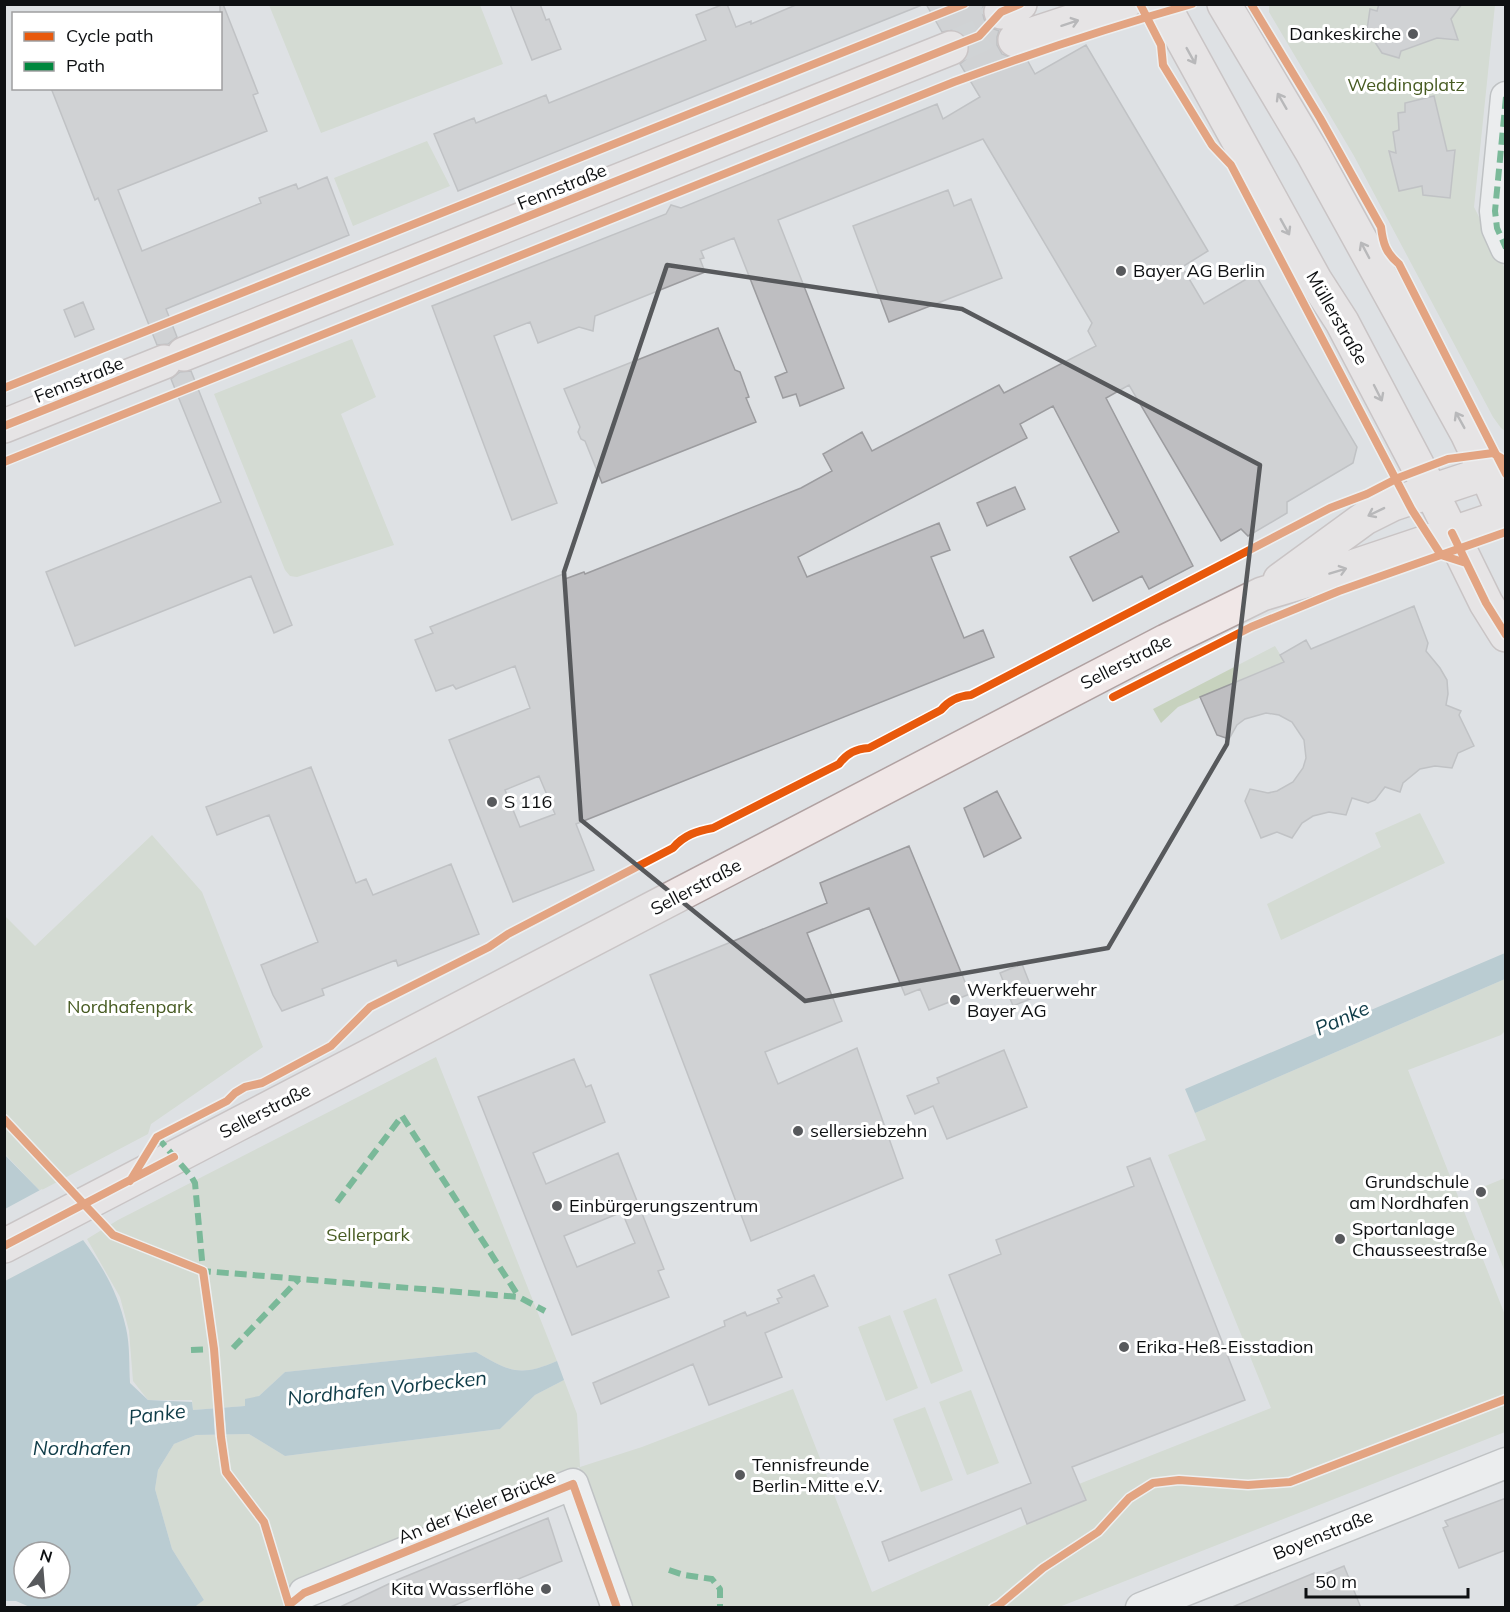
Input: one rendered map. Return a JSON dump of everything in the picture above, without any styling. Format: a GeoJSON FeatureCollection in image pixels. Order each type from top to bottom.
{"type":"FeatureCollection","features":[{"type":"Feature","properties":{"kind":"main road"},"geometry":{"type":"LineString","coordinates":[[1012,19],[1124,4]]}},
{"type":"Feature","properties":{"kind":"main road","name":"Müllerstraße"},"geometry":{"type":"LineString","coordinates":[[1163,4],[1314,280],[1342,322],[1431,491],[1486,603],[1506,635]]}},
{"type":"Feature","properties":{"kind":"main road"},"geometry":{"type":"LineString","coordinates":[[1224,4],[1312,152],[1467,433],[1496,470],[1505,517]]}},
{"type":"Feature","properties":{"kind":"main road","name":"Fennstraße"},"geometry":{"type":"LineString","coordinates":[[4,426],[951,48]]}},
{"type":"Feature","properties":{"kind":"main road","name":"Sellerstraße"},"geometry":{"type":"LineString","coordinates":[[1262,594],[1365,518],[1393,504],[1496,470]]}},
{"type":"Feature","properties":{"kind":"main road","name":"Sellerstraße"},"geometry":{"type":"LineString","coordinates":[[4,1246],[1166,641],[1262,594],[1505,517]]}},
{"type":"Feature","properties":{"kind":"street"},"geometry":{"type":"LineString","coordinates":[[1506,97],[1495,211],[1497,228],[1506,248]]}},
{"type":"Feature","properties":{"kind":"street","name":"Boyenstraße"},"geometry":{"type":"LineString","coordinates":[[1142,1608],[1506,1463]]}},
{"type":"Feature","properties":{"kind":"street","name":"An der Kieler Brücke"},"geometry":{"type":"LineString","coordinates":[[304,1593],[573,1484],[617,1608]]}},
{"type":"Feature","properties":{"kind":"highlighted area"},"geometry":{"type":"Polygon","coordinates":[[[667,265],[962,309],[1260,465],[1227,744],[1108,948],[805,1001],[581,820],[564,572],[667,265]]]}},
{"type":"Feature","properties":{"kind":"green space","name":"Weddingplatz"},"geometry":{"type":"Polygon","coordinates":[[[1269,4],[1495,5],[1474,207],[1505,269],[1505,431],[1493,417],[1354,156],[1269,12],[1269,4]]]}},
{"type":"Feature","properties":{"kind":"green space"},"geometry":{"type":"Polygon","coordinates":[[[269,5],[480,5],[503,64],[321,133],[269,5]]]}},
{"type":"Feature","properties":{"kind":"green space"},"geometry":{"type":"Polygon","coordinates":[[[427,141],[450,186],[353,226],[334,178],[427,141]]]}},
{"type":"Feature","properties":{"kind":"green space"},"geometry":{"type":"Polygon","coordinates":[[[352,339],[376,397],[341,414],[394,545],[297,577],[290,576],[285,570],[214,394],[352,339]]]}},
{"type":"Feature","properties":{"kind":"green space"},"geometry":{"type":"Polygon","coordinates":[[[1275,646],[1287,666],[1284,667],[1281,663],[1178,707],[1161,723],[1153,709],[1275,646]]]}},
{"type":"Feature","properties":{"kind":"green space"},"geometry":{"type":"Polygon","coordinates":[[[1420,813],[1445,863],[1281,940],[1267,904],[1381,847],[1375,833],[1420,813]]]}},
{"type":"Feature","properties":{"kind":"green space","name":"Nordhafenpark"},"geometry":{"type":"Polygon","coordinates":[[[152,835],[202,892],[263,1047],[151,1124],[148,1134],[40,1191],[5,1154],[4,915],[35,946],[152,835]]]}},
{"type":"Feature","properties":{"kind":"green space"},"geometry":{"type":"Polygon","coordinates":[[[1505,979],[1505,1031],[1501,1035],[1408,1070],[1505,1315],[1505,1432],[1059,1607],[630,1607],[579,1467],[293,1586],[299,1607],[193,1607],[204,1600],[172,1549],[155,1489],[158,1470],[174,1444],[196,1435],[249,1434],[285,1456],[500,1429],[535,1395],[564,1380],[577,1414],[580,1467],[642,1447],[793,1389],[872,1592],[1085,1500],[1079,1484],[1271,1408],[1168,1155],[1206,1140],[1195,1113],[1505,979]]]}},
{"type":"Feature","properties":{"kind":"green space","name":"Sellerpark"},"geometry":{"type":"Polygon","coordinates":[[[436,1057],[557,1361],[534,1369],[515,1370],[476,1352],[285,1372],[245,1406],[193,1410],[192,1400],[148,1400],[133,1381],[129,1331],[120,1297],[87,1239],[118,1220],[436,1057]]]}},
{"type":"Feature","properties":{"kind":"green space"},"geometry":{"type":"Polygon","coordinates":[[[1505,1178],[1505,1272],[1473,1191],[1505,1178]]]}},
{"type":"Feature","properties":{"kind":"green space"},"geometry":{"type":"Polygon","coordinates":[[[936,1298],[963,1371],[931,1384],[903,1311],[936,1298]]]}},
{"type":"Feature","properties":{"kind":"green space"},"geometry":{"type":"Polygon","coordinates":[[[890,1315],[918,1388],[886,1401],[858,1327],[890,1315]]]}},
{"type":"Feature","properties":{"kind":"green space"},"geometry":{"type":"Polygon","coordinates":[[[971,1390],[999,1463],[967,1475],[939,1402],[971,1390]]]}},
{"type":"Feature","properties":{"kind":"green space"},"geometry":{"type":"Polygon","coordinates":[[[925,1407],[953,1480],[921,1492],[893,1419],[925,1407]]]}},
{"type":"Feature","properties":{"kind":"water"},"geometry":{"type":"Polygon","coordinates":[[[1505,953],[1505,979],[1195,1113],[1185,1089],[1505,953]]]}},
{"type":"Feature","properties":{"kind":"water","name":"Nordhafen"},"geometry":{"type":"Polygon","coordinates":[[[4,1154],[78,1233],[107,1277],[126,1328],[130,1383],[148,1400],[192,1402],[193,1410],[245,1406],[245,1399],[259,1396],[285,1372],[476,1352],[515,1370],[534,1369],[557,1361],[564,1380],[535,1395],[500,1429],[285,1456],[249,1434],[196,1435],[174,1444],[158,1470],[155,1489],[172,1549],[204,1600],[193,1608],[32,1608],[16,1601],[5,1601],[4,1154]]]}},
{"type":"Feature","properties":{"kind":"pier"},"geometry":{"type":"Polygon","coordinates":[[[42,1189],[87,1238],[5,1281],[5,1209],[42,1189]]]}},
{"type":"Feature","properties":{"kind":"pier"},"geometry":{"type":"Polygon","coordinates":[[[224,1405],[226,1436],[215,1437],[213,1406],[224,1405]]]}},
{"type":"Feature","properties":{"kind":"building"},"geometry":{"type":"Polygon","coordinates":[[[220,4],[223,4],[258,93],[253,95],[267,131],[118,190],[142,251],[261,203],[259,198],[296,184],[298,189],[327,177],[349,235],[166,309],[177,337],[168,344],[157,345],[98,198],[95,200],[52,90],[222,90],[222,12],[220,12],[220,4]]]}},
{"type":"Feature","properties":{"kind":"building"},"geometry":{"type":"Polygon","coordinates":[[[510,4],[540,4],[546,20],[549,19],[561,49],[532,60],[510,4]]]}},
{"type":"Feature","properties":{"kind":"building"},"geometry":{"type":"Polygon","coordinates":[[[727,4],[736,27],[751,21],[751,24],[798,4],[922,5],[458,191],[434,134],[474,118],[476,123],[546,95],[549,103],[706,40],[696,15],[727,4]]]}},
{"type":"Feature","properties":{"kind":"building"},"geometry":{"type":"Polygon","coordinates":[[[926,4],[984,4],[982,10],[984,19],[989,27],[999,31],[997,45],[1002,54],[1012,58],[1025,56],[1035,74],[1086,45],[1208,251],[1182,267],[1204,304],[1255,274],[1357,447],[1353,463],[1287,502],[1287,513],[1248,536],[1241,529],[1221,541],[1129,385],[1106,398],[1193,566],[1149,589],[1142,576],[1093,601],[1070,557],[1119,532],[1053,406],[1020,424],[1027,438],[798,557],[807,577],[939,523],[950,550],[931,557],[964,638],[983,630],[994,657],[576,824],[594,870],[513,902],[449,740],[530,708],[515,666],[456,689],[453,685],[436,691],[415,640],[433,633],[430,627],[563,574],[565,579],[584,572],[585,574],[801,488],[832,471],[823,454],[862,432],[872,451],[999,385],[1004,393],[1096,346],[1088,331],[1092,323],[983,139],[778,220],[844,388],[800,406],[796,394],[783,398],[775,377],[787,372],[734,238],[701,251],[704,258],[700,259],[705,272],[595,316],[593,331],[579,327],[538,343],[530,322],[494,336],[557,503],[512,520],[432,306],[666,214],[671,205],[681,208],[937,104],[943,119],[980,97],[960,64],[966,59],[969,51],[968,41],[963,34],[954,30],[942,32],[926,4]],[[539,776],[505,790],[520,827],[555,814],[539,776]]]}},
{"type":"Feature","properties":{"kind":"building","name":"Dankeskirche"},"geometry":{"type":"Polygon","coordinates":[[[1379,4],[1462,4],[1451,19],[1458,40],[1437,38],[1401,51],[1399,58],[1382,53],[1367,30],[1370,9],[1377,11],[1379,4]]]}},
{"type":"Feature","properties":{"kind":"building"},"geometry":{"type":"Polygon","coordinates":[[[1434,96],[1447,151],[1455,150],[1450,198],[1423,195],[1422,186],[1399,191],[1389,151],[1396,153],[1393,132],[1399,130],[1398,113],[1405,112],[1405,103],[1434,96]]]}},
{"type":"Feature","properties":{"kind":"building"},"geometry":{"type":"Polygon","coordinates":[[[948,190],[954,206],[971,199],[1002,278],[889,322],[853,226],[948,190]]]}},
{"type":"Feature","properties":{"kind":"building"},"geometry":{"type":"Polygon","coordinates":[[[83,302],[94,329],[75,337],[64,310],[83,302]]]}},
{"type":"Feature","properties":{"kind":"building"},"geometry":{"type":"Polygon","coordinates":[[[718,328],[735,370],[740,372],[749,397],[746,398],[756,422],[602,483],[585,441],[581,439],[578,432],[580,427],[564,389],[718,328]]]}},
{"type":"Feature","properties":{"kind":"building"},"geometry":{"type":"Polygon","coordinates":[[[191,371],[292,625],[274,633],[251,576],[75,646],[46,572],[221,502],[171,379],[180,372],[191,371]]]}},
{"type":"Feature","properties":{"kind":"building"},"geometry":{"type":"Polygon","coordinates":[[[1015,487],[1025,509],[987,526],[977,503],[1015,487]]]}},
{"type":"Feature","properties":{"kind":"building"},"geometry":{"type":"Polygon","coordinates":[[[1414,606],[1428,643],[1426,651],[1447,680],[1446,705],[1461,711],[1459,715],[1474,746],[1458,753],[1452,768],[1435,766],[1420,769],[1403,783],[1400,792],[1385,787],[1375,800],[1368,803],[1352,798],[1346,815],[1329,812],[1313,816],[1302,823],[1292,838],[1277,832],[1261,838],[1245,801],[1250,789],[1268,793],[1293,782],[1303,768],[1306,758],[1304,740],[1292,722],[1279,715],[1266,713],[1245,719],[1237,725],[1229,739],[1217,735],[1200,697],[1284,662],[1280,655],[1306,640],[1311,649],[1414,606]]]}},
{"type":"Feature","properties":{"kind":"building"},"geometry":{"type":"Polygon","coordinates":[[[311,767],[356,883],[366,879],[373,895],[451,864],[479,934],[398,966],[396,960],[322,989],[324,995],[282,1011],[261,965],[318,942],[269,815],[217,835],[206,807],[311,767]]]}},
{"type":"Feature","properties":{"kind":"building"},"geometry":{"type":"Polygon","coordinates":[[[997,791],[1021,838],[984,857],[964,808],[997,791]]]}},
{"type":"Feature","properties":{"kind":"building","name":"sellersiebzehn"},"geometry":{"type":"Polygon","coordinates":[[[909,846],[970,994],[929,1010],[920,989],[905,995],[869,908],[807,933],[842,1021],[765,1052],[778,1084],[857,1048],[903,1178],[751,1241],[650,975],[827,903],[820,883],[909,846]]]}},
{"type":"Feature","properties":{"kind":"building"},"geometry":{"type":"Polygon","coordinates":[[[1022,964],[1035,997],[1013,1006],[1000,973],[1022,964]]]}},
{"type":"Feature","properties":{"kind":"building"},"geometry":{"type":"Polygon","coordinates":[[[1004,1050],[1027,1107],[947,1139],[933,1106],[915,1114],[907,1096],[939,1083],[937,1078],[1004,1050]]]}},
{"type":"Feature","properties":{"kind":"building"},"geometry":{"type":"Polygon","coordinates":[[[574,1059],[586,1087],[591,1085],[605,1122],[533,1153],[546,1184],[618,1153],[664,1269],[658,1271],[669,1297],[572,1335],[478,1097],[574,1059]],[[622,1212],[564,1236],[577,1267],[635,1243],[622,1212]]]}},
{"type":"Feature","properties":{"kind":"building","name":"Erika-Heß-Eisstadion"},"geometry":{"type":"Polygon","coordinates":[[[1150,1158],[1245,1400],[1072,1467],[1086,1500],[1027,1524],[1021,1508],[889,1561],[882,1542],[1031,1483],[949,1275],[1001,1254],[996,1240],[1134,1186],[1127,1167],[1150,1158]]]}},
{"type":"Feature","properties":{"kind":"building"},"geometry":{"type":"Polygon","coordinates":[[[814,1275],[828,1306],[765,1333],[782,1377],[709,1405],[693,1364],[601,1404],[593,1383],[725,1326],[724,1321],[745,1312],[747,1316],[779,1303],[777,1299],[782,1297],[778,1290],[814,1275]]]}},
{"type":"Feature","properties":{"kind":"building"},"geometry":{"type":"Polygon","coordinates":[[[1506,1498],[1506,1550],[1459,1568],[1443,1528],[1448,1526],[1445,1521],[1506,1498]]]}},
{"type":"Feature","properties":{"kind":"building"},"geometry":{"type":"Polygon","coordinates":[[[548,1518],[562,1561],[448,1608],[338,1608],[397,1580],[548,1518]]]}},
{"type":"Feature","properties":{"kind":"building"},"geometry":{"type":"Polygon","coordinates":[[[1344,1566],[1361,1608],[1230,1608],[1314,1573],[1315,1578],[1344,1566]]]}},
{"type":"Feature","properties":{"kind":"tunnel"},"geometry":{"type":"LineString","coordinates":[[951,48],[979,36],[1001,12]]}},
{"type":"Feature","properties":{"kind":"marked path"},"geometry":{"type":"LineString","coordinates":[[1506,97],[1495,211],[1497,228],[1506,248]]}},
{"type":"Feature","properties":{"kind":"marked path"},"geometry":{"type":"LineString","coordinates":[[337,1202],[402,1116],[519,1297]]}},
{"type":"Feature","properties":{"kind":"marked path"},"geometry":{"type":"LineString","coordinates":[[157,1137],[195,1183],[203,1271],[519,1297],[545,1311]]}},
{"type":"Feature","properties":{"kind":"marked path"},"geometry":{"type":"LineString","coordinates":[[233,1348],[299,1279]]}},
{"type":"Feature","properties":{"kind":"marked path"},"geometry":{"type":"LineString","coordinates":[[191,1350],[214,1349]]}},
{"type":"Feature","properties":{"kind":"marked path"},"geometry":{"type":"LineString","coordinates":[[669,1570],[684,1575],[712,1579],[720,1589],[720,1608]]}},
{"type":"Feature","properties":{"kind":"cycle path"},"geometry":{"type":"LineString","coordinates":[[4,388],[964,4]]}},
{"type":"Feature","properties":{"kind":"cycle path"},"geometry":{"type":"LineString","coordinates":[[4,426],[979,36],[1001,12],[1020,4]]}},
{"type":"Feature","properties":{"kind":"cycle path"},"geometry":{"type":"LineString","coordinates":[[1140,4],[1161,45],[1163,65],[1212,145],[1231,165],[1412,510],[1441,555],[1466,563]]}},
{"type":"Feature","properties":{"kind":"cycle path"},"geometry":{"type":"LineString","coordinates":[[4,462],[954,82],[1072,41],[1192,4]]}},
{"type":"Feature","properties":{"kind":"cycle path"},"geometry":{"type":"LineString","coordinates":[[1251,4],[1320,118],[1381,227],[1386,248],[1399,264],[1506,474]]}},
{"type":"Feature","properties":{"kind":"cycle path"},"geometry":{"type":"LineString","coordinates":[[130,1181],[157,1137],[227,1101],[245,1087],[262,1083],[331,1046],[370,1007],[489,947],[508,934],[673,848],[686,837],[713,828],[839,764],[852,752],[869,748],[941,710],[954,699],[971,695],[1330,508],[1448,459],[1493,453],[1506,461]]}},
{"type":"Feature","properties":{"kind":"cycle path"},"geometry":{"type":"LineString","coordinates":[[1113,697],[1251,627],[1339,591],[1506,532]]}},
{"type":"Feature","properties":{"kind":"cycle path"},"geometry":{"type":"LineString","coordinates":[[1452,533],[1486,603],[1506,635]]}},
{"type":"Feature","properties":{"kind":"cycle path"},"geometry":{"type":"LineString","coordinates":[[4,1119],[113,1235],[203,1271],[214,1349],[226,1472],[264,1522],[290,1608]]}},
{"type":"Feature","properties":{"kind":"cycle path"},"geometry":{"type":"LineString","coordinates":[[4,1246],[174,1157]]}},
{"type":"Feature","properties":{"kind":"cycle path"},"geometry":{"type":"LineString","coordinates":[[993,1608],[1043,1568],[1098,1532],[1129,1498],[1153,1483],[1179,1480],[1248,1485],[1290,1482],[1506,1399]]}},
{"type":"Feature","properties":{"kind":"cycle path"},"geometry":{"type":"LineString","coordinates":[[289,1605],[304,1593],[573,1484],[617,1608]]}},
{"type":"Feature","properties":{"kind":"place","name":"Dankeskirche"},"geometry":{"type":"Point","coordinates":[1413,34]}},
{"type":"Feature","properties":{"kind":"place","name":"Bayer AG Berlin"},"geometry":{"type":"Point","coordinates":[1121,271]}},
{"type":"Feature","properties":{"kind":"place","name":"S 116"},"geometry":{"type":"Point","coordinates":[492,802]}},
{"type":"Feature","properties":{"kind":"place","name":"Werkfeuerwehr Bayer AG"},"geometry":{"type":"Point","coordinates":[955,1000]}},
{"type":"Feature","properties":{"kind":"place","name":"sellersiebzehn"},"geometry":{"type":"Point","coordinates":[798,1131]}},
{"type":"Feature","properties":{"kind":"place","name":"Grundschule am Nordhafen"},"geometry":{"type":"Point","coordinates":[1481,1192]}},
{"type":"Feature","properties":{"kind":"place","name":"Einbürgerungszentrum"},"geometry":{"type":"Point","coordinates":[557,1206]}},
{"type":"Feature","properties":{"kind":"place","name":"Sportanlage Chausseestraße"},"geometry":{"type":"Point","coordinates":[1340,1239]}},
{"type":"Feature","properties":{"kind":"place","name":"Erika-Heß-Eisstadion"},"geometry":{"type":"Point","coordinates":[1124,1347]}},
{"type":"Feature","properties":{"kind":"place","name":"Tennisfreunde Berlin-Mitte e.V."},"geometry":{"type":"Point","coordinates":[740,1475]}},
{"type":"Feature","properties":{"kind":"place","name":"Kita Wasserflöhe"},"geometry":{"type":"Point","coordinates":[546,1589]}},
{"type":"Feature","properties":{"kind":"water label","name":"Panke"},"geometry":{"type":"Point","coordinates":[1342,1018]}},
{"type":"Feature","properties":{"kind":"water label","name":"Nordhafen Vorbecken"},"geometry":{"type":"Point","coordinates":[387,1388]}},
{"type":"Feature","properties":{"kind":"water label","name":"Panke"},"geometry":{"type":"Point","coordinates":[157,1414]}}]}
